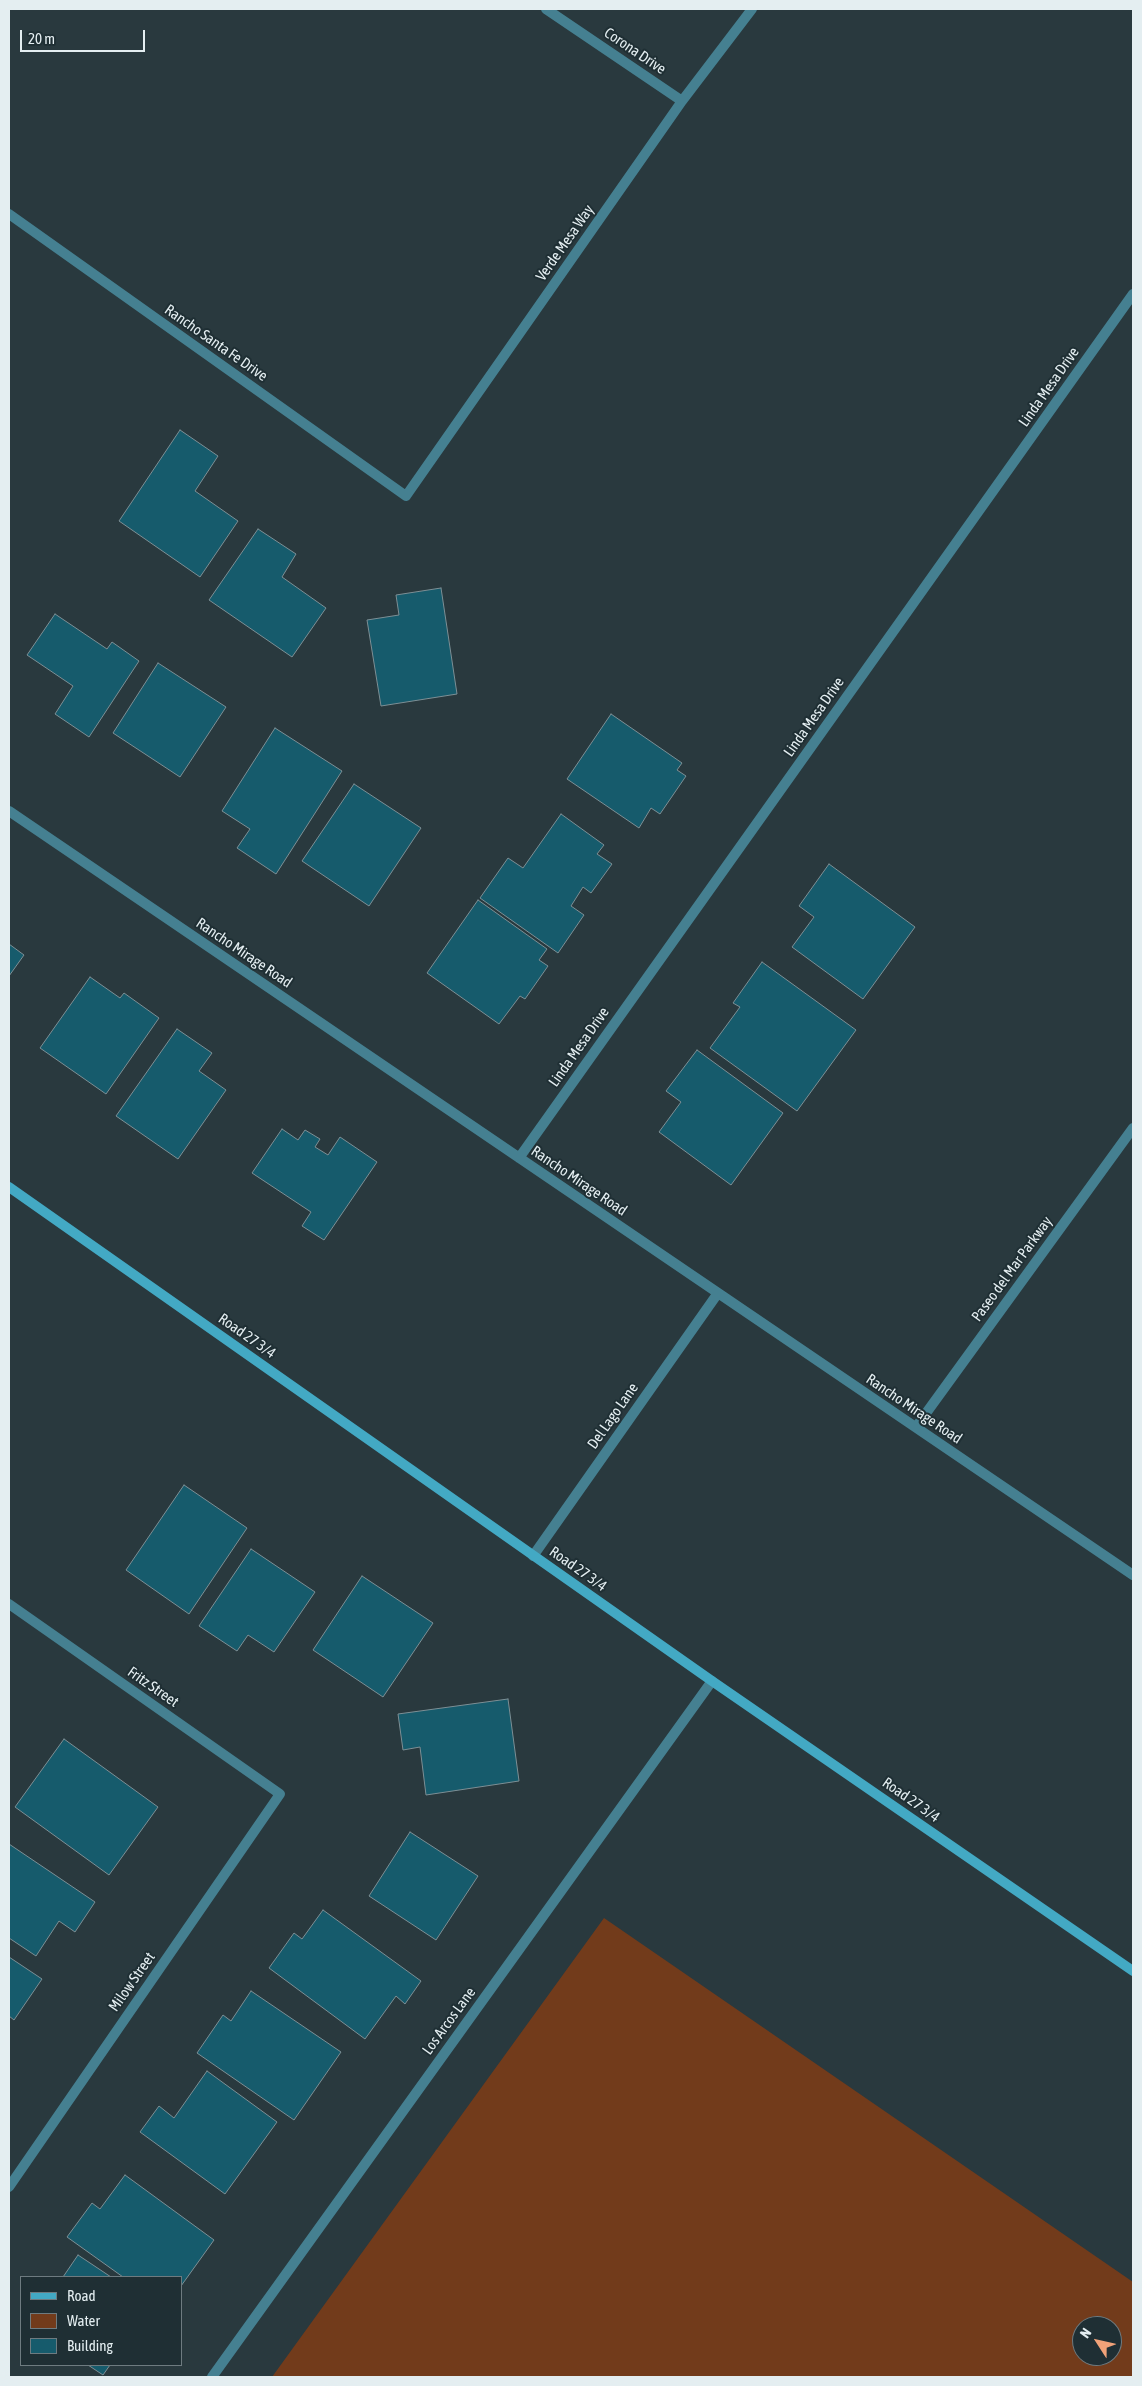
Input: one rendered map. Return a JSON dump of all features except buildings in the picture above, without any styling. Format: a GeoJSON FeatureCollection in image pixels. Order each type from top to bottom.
{"type":"FeatureCollection","features":[{"type":"Feature","properties":{"kind":"street","name":"Corona Drive"},"geometry":{"type":"LineString","coordinates":[[546,9],[682,101]]}},
{"type":"Feature","properties":{"kind":"street","name":"Verde Mesa Way"},"geometry":{"type":"LineString","coordinates":[[406,496],[682,101],[752,9]]}},
{"type":"Feature","properties":{"kind":"street","name":"Rancho Santa Fe Drive"},"geometry":{"type":"LineString","coordinates":[[9,214],[406,496]]}},
{"type":"Feature","properties":{"kind":"street","name":"Linda Mesa Drive"},"geometry":{"type":"LineString","coordinates":[[519,1158],[1133,294]]}},
{"type":"Feature","properties":{"kind":"street","name":"Rancho Mirage Road"},"geometry":{"type":"LineString","coordinates":[[9,811],[1133,1575]]}},
{"type":"Feature","properties":{"kind":"street","name":"Paseo del Mar Parkway"},"geometry":{"type":"LineString","coordinates":[[916,1428],[1133,1128]]}},
{"type":"Feature","properties":{"kind":"street","name":"Road 27 3/4"},"geometry":{"type":"LineString","coordinates":[[9,1187],[712,1681],[1133,1971]]}},
{"type":"Feature","properties":{"kind":"street","name":"Del Lago Lane"},"geometry":{"type":"LineString","coordinates":[[533,1556],[718,1293]]}},
{"type":"Feature","properties":{"kind":"street","name":"Fritz Street"},"geometry":{"type":"LineString","coordinates":[[9,1604],[280,1794]]}},
{"type":"Feature","properties":{"kind":"street","name":"Los Arcos Lane"},"geometry":{"type":"LineString","coordinates":[[212,2377],[712,1681]]}},
{"type":"Feature","properties":{"kind":"street","name":"Milow Street"},"geometry":{"type":"LineString","coordinates":[[9,2187],[280,1794]]}},
{"type":"Feature","properties":{"kind":"water"},"geometry":{"type":"Polygon","coordinates":[[[604,1918],[1133,2282],[1133,2377],[272,2377],[604,1918]]]}}]}
